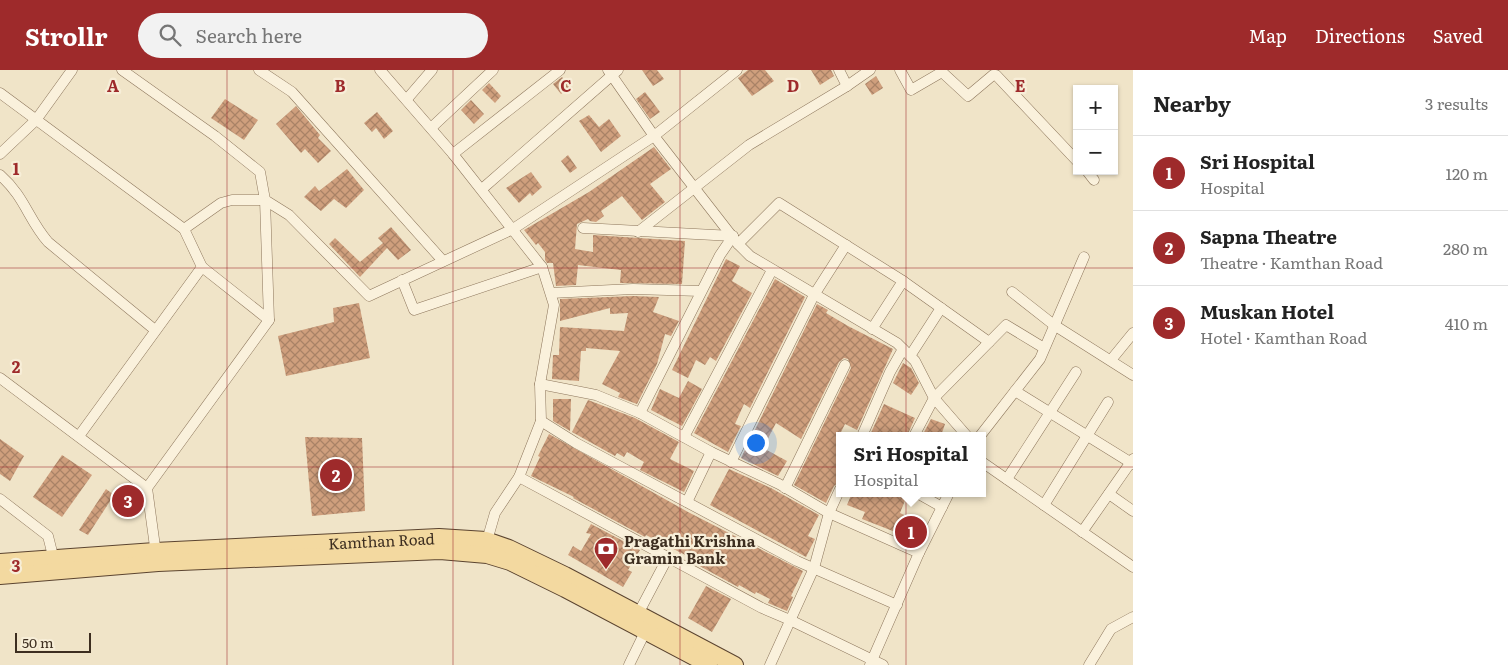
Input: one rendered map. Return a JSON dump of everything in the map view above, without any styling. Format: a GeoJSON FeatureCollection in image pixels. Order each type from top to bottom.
{"type":"FeatureCollection","features":[{"type":"Feature","properties":{"kind":"main road","name":"Kamthan Road"},"geometry":{"type":"LineString","coordinates":[[0,562],[55,564],[347,548],[440,551],[487,548],[510,562],[550,581],[645,622],[735,665]]}},
{"type":"Feature","properties":{"kind":"main road","name":"Kamthan Road"},"geometry":{"type":"LineString","coordinates":[[0,576],[55,564]]}},
{"type":"Feature","properties":{"kind":"main road","name":"Kamthan Road"},"geometry":{"type":"LineString","coordinates":[[645,622],[708,665]]}},
{"type":"Feature","properties":{"kind":"street"},"geometry":{"type":"LineString","coordinates":[[0,154],[36,120],[72,70]]}},
{"type":"Feature","properties":{"kind":"street"},"geometry":{"type":"LineString","coordinates":[[122,70],[215,136],[260,172],[265,200],[269,320],[147,488],[157,557]]}},
{"type":"Feature","properties":{"kind":"street"},"geometry":{"type":"LineString","coordinates":[[260,70],[292,92],[443,262]]}},
{"type":"Feature","properties":{"kind":"street"},"geometry":{"type":"LineString","coordinates":[[407,100],[432,70]]}},
{"type":"Feature","properties":{"kind":"street"},"geometry":{"type":"LineString","coordinates":[[431,128],[493,70]]}},
{"type":"Feature","properties":{"kind":"street"},"geometry":{"type":"LineString","coordinates":[[453,154],[560,70]]}},
{"type":"Feature","properties":{"kind":"street"},"geometry":{"type":"LineString","coordinates":[[184,229],[221,203],[232,200],[265,200],[289,215],[369,296],[513,229],[654,136],[737,70]]}},
{"type":"Feature","properties":{"kind":"street"},"geometry":{"type":"LineString","coordinates":[[839,70],[847,86]]}},
{"type":"Feature","properties":{"kind":"street"},"geometry":{"type":"LineString","coordinates":[[638,232],[749,145],[870,70]]}},
{"type":"Feature","properties":{"kind":"street"},"geometry":{"type":"LineString","coordinates":[[900,70],[911,90],[942,72],[968,96],[993,75],[996,75],[1073,157]]}},
{"type":"Feature","properties":{"kind":"street"},"geometry":{"type":"LineString","coordinates":[[382,71],[482,189],[542,267],[554,305],[540,384],[541,421],[519,477],[495,513],[487,548]]}},
{"type":"Feature","properties":{"kind":"street"},"geometry":{"type":"LineString","coordinates":[[482,189],[613,72],[654,136],[735,240],[750,256],[872,328],[907,353],[915,361],[934,398],[964,432]]}},
{"type":"Feature","properties":{"kind":"street"},"geometry":{"type":"LineString","coordinates":[[0,93],[184,229],[202,266],[269,320]]}},
{"type":"Feature","properties":{"kind":"street"},"geometry":{"type":"LineString","coordinates":[[0,175],[19,194],[36,226],[48,242],[155,330]]}},
{"type":"Feature","properties":{"kind":"street"},"geometry":{"type":"LineString","coordinates":[[1090,175],[1094,180]]}},
{"type":"Feature","properties":{"kind":"street"},"geometry":{"type":"LineString","coordinates":[[640,413],[701,291],[735,240],[779,203],[903,281],[989,342]]}},
{"type":"Feature","properties":{"kind":"street"},"geometry":{"type":"LineString","coordinates":[[583,228],[735,240]]}},
{"type":"Feature","properties":{"kind":"street"},"geometry":{"type":"LineString","coordinates":[[731,462],[814,295],[846,245]]}},
{"type":"Feature","properties":{"kind":"street"},"geometry":{"type":"LineString","coordinates":[[983,432],[1040,360],[1084,257]]}},
{"type":"Feature","properties":{"kind":"street"},"geometry":{"type":"LineString","coordinates":[[79,436],[202,266]]}},
{"type":"Feature","properties":{"kind":"street"},"geometry":{"type":"LineString","coordinates":[[402,280],[414,310],[542,267]]}},
{"type":"Feature","properties":{"kind":"street"},"geometry":{"type":"LineString","coordinates":[[684,437],[772,270]]}},
{"type":"Feature","properties":{"kind":"street"},"geometry":{"type":"LineString","coordinates":[[872,328],[903,281]]}},
{"type":"Feature","properties":{"kind":"street"},"geometry":{"type":"LineString","coordinates":[[551,293],[633,289],[701,291]]}},
{"type":"Feature","properties":{"kind":"street"},"geometry":{"type":"LineString","coordinates":[[1012,292],[1054,325],[1133,375]]}},
{"type":"Feature","properties":{"kind":"street"},"geometry":{"type":"LineString","coordinates":[[864,432],[890,372],[941,308]]}},
{"type":"Feature","properties":{"kind":"street"},"geometry":{"type":"LineString","coordinates":[[916,432],[934,398],[1006,325],[1044,348]]}},
{"type":"Feature","properties":{"kind":"street"},"geometry":{"type":"LineString","coordinates":[[1111,360],[1133,333]]}},
{"type":"Feature","properties":{"kind":"street"},"geometry":{"type":"LineString","coordinates":[[785,488],[845,365]]}},
{"type":"Feature","properties":{"kind":"street"},"geometry":{"type":"LineString","coordinates":[[1007,479],[1076,372]]}},
{"type":"Feature","properties":{"kind":"street"},"geometry":{"type":"LineString","coordinates":[[0,378],[147,488]]}},
{"type":"Feature","properties":{"kind":"street"},"geometry":{"type":"LineString","coordinates":[[540,384],[596,395],[640,413],[830,513],[919,554]]}},
{"type":"Feature","properties":{"kind":"street"},"geometry":{"type":"LineString","coordinates":[[1015,391],[1132,462],[1082,532]]}},
{"type":"Feature","properties":{"kind":"street"},"geometry":{"type":"LineString","coordinates":[[1044,505],[1108,402]]}},
{"type":"Feature","properties":{"kind":"street"},"geometry":{"type":"LineString","coordinates":[[541,421],[576,443],[686,502],[814,568],[897,605]]}},
{"type":"Feature","properties":{"kind":"street"},"geometry":{"type":"LineString","coordinates":[[686,502],[711,452]]}},
{"type":"Feature","properties":{"kind":"street"},"geometry":{"type":"LineString","coordinates":[[986,465],[1133,567]]}},
{"type":"Feature","properties":{"kind":"street"},"geometry":{"type":"LineString","coordinates":[[519,477],[762,608],[875,663],[919,554],[947,497]]}},
{"type":"Feature","properties":{"kind":"street"},"geometry":{"type":"LineString","coordinates":[[1109,494],[1133,511]]}},
{"type":"Feature","properties":{"kind":"street"},"geometry":{"type":"LineString","coordinates":[[770,665],[814,568],[837,497]]}},
{"type":"Feature","properties":{"kind":"street"},"geometry":{"type":"LineString","coordinates":[[924,497],[942,507]]}},
{"type":"Feature","properties":{"kind":"street"},"geometry":{"type":"LineString","coordinates":[[0,499],[48,536],[55,564]]}},
{"type":"Feature","properties":{"kind":"street"},"geometry":{"type":"LineString","coordinates":[[629,665],[668,557]]}},
{"type":"Feature","properties":{"kind":"street"},"geometry":{"type":"LineString","coordinates":[[1089,665],[1111,629],[1133,617]]}},
{"type":"Feature","properties":{"kind":"building"},"geometry":{"type":"Polygon","coordinates":[[[642,70],[657,70],[664,79],[653,86],[642,70]]]}},
{"type":"Feature","properties":{"kind":"building"},"geometry":{"type":"Polygon","coordinates":[[[748,70],[765,70],[774,81],[752,96],[738,78],[748,70]]]}},
{"type":"Feature","properties":{"kind":"building"},"geometry":{"type":"Polygon","coordinates":[[[811,70],[831,70],[834,76],[820,85],[811,70]]]}},
{"type":"Feature","properties":{"kind":"building"},"geometry":{"type":"Polygon","coordinates":[[[876,76],[883,88],[872,95],[865,84],[876,76]]]}},
{"type":"Feature","properties":{"kind":"building"},"geometry":{"type":"Polygon","coordinates":[[[562,77],[570,87],[561,94],[553,84],[562,77]]]}},
{"type":"Feature","properties":{"kind":"building"},"geometry":{"type":"Polygon","coordinates":[[[489,83],[501,96],[495,103],[482,90],[489,83]]]}},
{"type":"Feature","properties":{"kind":"building"},"geometry":{"type":"Polygon","coordinates":[[[645,92],[660,112],[650,119],[636,99],[645,92]]]}},
{"type":"Feature","properties":{"kind":"building"},"geometry":{"type":"Polygon","coordinates":[[[225,99],[258,120],[244,140],[211,118],[225,99]]]}},
{"type":"Feature","properties":{"kind":"building"},"geometry":{"type":"Polygon","coordinates":[[[471,100],[484,114],[474,124],[461,110],[471,100]]]}},
{"type":"Feature","properties":{"kind":"building"},"geometry":{"type":"Polygon","coordinates":[[[296,106],[320,135],[318,138],[331,151],[318,163],[305,149],[301,153],[276,124],[296,106]]]}},
{"type":"Feature","properties":{"kind":"building"},"geometry":{"type":"Polygon","coordinates":[[[377,112],[393,131],[384,139],[376,128],[372,132],[364,123],[377,112]]]}},
{"type":"Feature","properties":{"kind":"building"},"geometry":{"type":"Polygon","coordinates":[[[589,115],[599,127],[609,119],[621,136],[601,152],[579,121],[589,115]]]}},
{"type":"Feature","properties":{"kind":"building"},"geometry":{"type":"Polygon","coordinates":[[[654,147],[671,169],[650,184],[665,202],[642,220],[622,196],[601,211],[604,216],[596,222],[588,219],[577,224],[575,249],[593,252],[593,235],[685,241],[682,284],[620,283],[621,270],[578,265],[576,285],[556,286],[553,263],[547,263],[545,252],[538,243],[536,245],[524,230],[589,192],[654,147]]]}},
{"type":"Feature","properties":{"kind":"building"},"geometry":{"type":"Polygon","coordinates":[[[568,155],[577,168],[570,173],[561,161],[568,155]]]}},
{"type":"Feature","properties":{"kind":"building"},"geometry":{"type":"Polygon","coordinates":[[[347,169],[364,190],[346,208],[334,199],[321,211],[304,197],[315,186],[319,191],[347,169]]]}},
{"type":"Feature","properties":{"kind":"building"},"geometry":{"type":"Polygon","coordinates":[[[531,172],[542,187],[532,196],[530,193],[519,203],[506,188],[531,172]]]}},
{"type":"Feature","properties":{"kind":"building"},"geometry":{"type":"Polygon","coordinates":[[[391,227],[411,250],[398,260],[387,248],[360,277],[329,244],[335,238],[360,262],[383,243],[378,238],[391,227]]]}},
{"type":"Feature","properties":{"kind":"building"},"geometry":{"type":"Polygon","coordinates":[[[726,259],[740,266],[732,281],[752,293],[716,361],[710,357],[705,365],[696,360],[688,378],[672,370],[726,259]]]}},
{"type":"Feature","properties":{"kind":"building"},"geometry":{"type":"Polygon","coordinates":[[[775,279],[805,297],[750,408],[744,404],[735,424],[741,426],[728,452],[694,433],[775,279]]]}},
{"type":"Feature","properties":{"kind":"building"},"geometry":{"type":"Polygon","coordinates":[[[633,296],[659,297],[653,312],[679,321],[671,336],[665,334],[657,364],[637,404],[618,397],[620,393],[602,384],[620,351],[586,348],[586,351],[581,351],[579,381],[552,379],[553,355],[559,355],[560,327],[624,331],[628,313],[610,314],[610,308],[560,321],[560,299],[633,296]]]}},
{"type":"Feature","properties":{"kind":"building"},"geometry":{"type":"Polygon","coordinates":[[[359,303],[370,358],[286,376],[278,336],[334,322],[333,308],[359,303]]]}},
{"type":"Feature","properties":{"kind":"building"},"geometry":{"type":"Polygon","coordinates":[[[817,304],[828,310],[826,313],[893,349],[857,430],[845,424],[841,432],[836,432],[836,484],[826,503],[794,485],[851,368],[848,359],[844,358],[839,362],[801,439],[776,423],[763,448],[787,461],[778,476],[741,458],[817,304]]]}},
{"type":"Feature","properties":{"kind":"building"},"geometry":{"type":"Polygon","coordinates":[[[903,363],[911,368],[919,383],[911,395],[893,383],[903,363]]]}},
{"type":"Feature","properties":{"kind":"building"},"geometry":{"type":"Polygon","coordinates":[[[688,381],[702,389],[682,426],[651,410],[660,389],[679,398],[688,381]]]}},
{"type":"Feature","properties":{"kind":"building"},"geometry":{"type":"Polygon","coordinates":[[[553,399],[571,399],[570,431],[553,421],[553,399]]]}},
{"type":"Feature","properties":{"kind":"building"},"geometry":{"type":"Polygon","coordinates":[[[588,400],[635,418],[679,442],[670,459],[694,471],[684,492],[640,470],[644,462],[627,452],[624,457],[617,453],[615,456],[572,432],[588,400]]]}},
{"type":"Feature","properties":{"kind":"building"},"geometry":{"type":"Polygon","coordinates":[[[884,404],[915,418],[909,432],[871,432],[884,404]]]}},
{"type":"Feature","properties":{"kind":"building"},"geometry":{"type":"Polygon","coordinates":[[[931,419],[945,424],[942,432],[924,432],[931,419]]]}},
{"type":"Feature","properties":{"kind":"building"},"geometry":{"type":"Polygon","coordinates":[[[549,434],[688,512],[803,571],[791,596],[793,597],[787,611],[768,603],[770,599],[756,592],[755,594],[739,585],[738,587],[696,564],[697,561],[646,535],[645,537],[574,497],[531,476],[549,434]]]}},
{"type":"Feature","properties":{"kind":"building"},"geometry":{"type":"Polygon","coordinates":[[[305,437],[362,438],[365,511],[312,516],[305,437]]]}},
{"type":"Feature","properties":{"kind":"building"},"geometry":{"type":"Polygon","coordinates":[[[0,439],[24,456],[10,481],[0,474],[0,439]]]}},
{"type":"Feature","properties":{"kind":"building"},"geometry":{"type":"Polygon","coordinates":[[[62,455],[92,475],[62,517],[33,497],[62,455]]]}},
{"type":"Feature","properties":{"kind":"building"},"geometry":{"type":"Polygon","coordinates":[[[729,469],[771,488],[819,515],[808,536],[815,539],[806,557],[710,505],[729,469]]]}},
{"type":"Feature","properties":{"kind":"building"},"geometry":{"type":"Polygon","coordinates":[[[128,485],[140,498],[128,513],[117,503],[128,485]]]}},
{"type":"Feature","properties":{"kind":"building"},"geometry":{"type":"Polygon","coordinates":[[[106,489],[114,495],[88,535],[79,530],[106,489]]]}},
{"type":"Feature","properties":{"kind":"building"},"geometry":{"type":"Polygon","coordinates":[[[850,497],[906,497],[900,513],[925,525],[916,544],[901,538],[903,535],[862,519],[865,512],[847,505],[850,497]]]}},
{"type":"Feature","properties":{"kind":"building"},"geometry":{"type":"Polygon","coordinates":[[[591,524],[640,550],[628,570],[632,572],[623,587],[568,555],[573,546],[581,551],[591,534],[586,533],[591,524]]]}},
{"type":"Feature","properties":{"kind":"building"},"geometry":{"type":"Polygon","coordinates":[[[706,586],[731,599],[712,632],[688,618],[706,586]]]}},
{"type":"Feature","properties":{"kind":"place","name":"Sapna Theatre"},"geometry":{"type":"Point","coordinates":[336,475]}},
{"type":"Feature","properties":{"kind":"place","name":"Muskan Hotel"},"geometry":{"type":"Point","coordinates":[128,501]}},
{"type":"Feature","properties":{"kind":"place","name":"Sri Hospital"},"geometry":{"type":"Point","coordinates":[911,532]}},
{"type":"Feature","properties":{"kind":"place","name":"Pragathi Krishna Gramin Bank"},"geometry":{"type":"Point","coordinates":[606,570]}}]}
